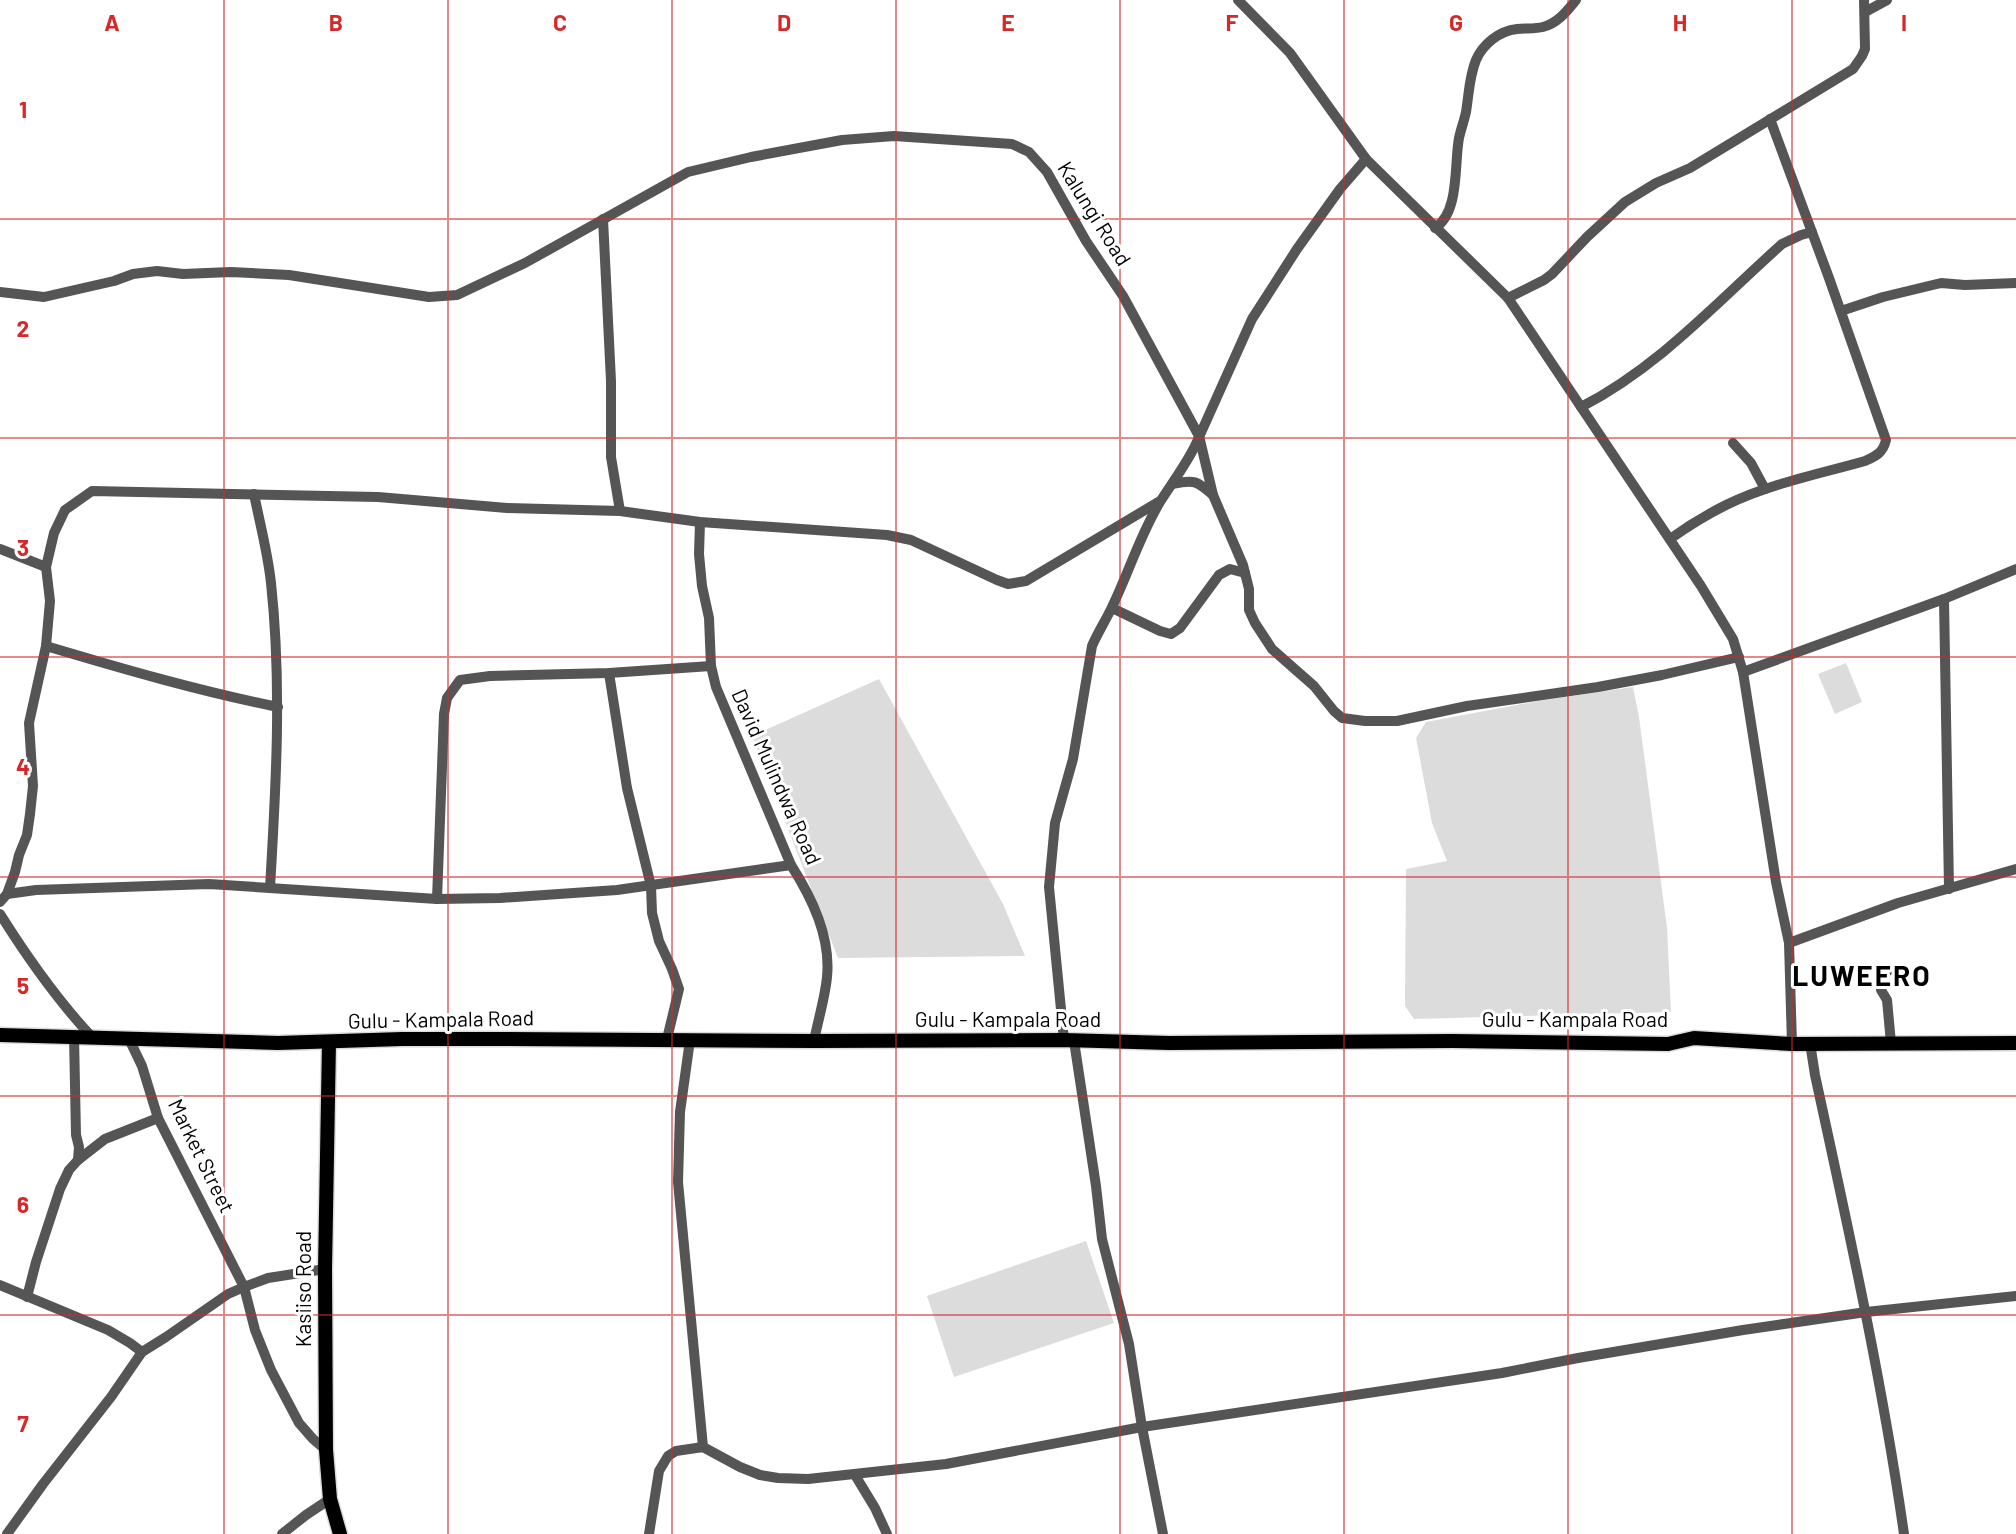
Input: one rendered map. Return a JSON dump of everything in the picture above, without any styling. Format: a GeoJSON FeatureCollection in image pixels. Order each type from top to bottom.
{"type":"FeatureCollection","features":[{"type":"Feature","properties":{"kind":"main road","name":"Gulu - Kampala Road"},"geometry":{"type":"LineString","coordinates":[[0,1035],[278,1043],[402,1039],[667,1039],[1668,1044],[1694,1038],[1792,1044],[2016,1042]]}},
{"type":"Feature","properties":{"kind":"main road","name":"Kasiiso Road"},"geometry":{"type":"LineString","coordinates":[[329,1042],[325,1269],[326,1450],[330,1499],[340,1534]]}},
{"type":"Feature","properties":{"kind":"street"},"geometry":{"type":"LineString","coordinates":[[1238,0],[1290,53],[1366,159],[1508,298],[1670,538],[1733,639],[1743,672],[1776,882],[1789,943],[1792,1044]]}},
{"type":"Feature","properties":{"kind":"street"},"geometry":{"type":"LineString","coordinates":[[1435,228],[1444,219],[1452,199],[1459,139],[1471,76],[1478,56],[1497,35],[1509,30],[1550,24],[1563,15],[1576,0]]}},
{"type":"Feature","properties":{"kind":"street"},"geometry":{"type":"LineString","coordinates":[[1508,298],[1552,274],[1625,202],[1656,183],[1690,168],[1853,69],[1863,56],[1865,48],[1865,6],[1886,0]]}},
{"type":"Feature","properties":{"kind":"street"},"geometry":{"type":"LineString","coordinates":[[1670,538],[1728,504],[1765,489],[1865,461],[1876,456],[1884,447],[1885,440],[1770,120]]}},
{"type":"Feature","properties":{"kind":"street","name":"Kalungi Road"},"geometry":{"type":"LineString","coordinates":[[0,292],[44,297],[133,274],[156,271],[183,274],[231,272],[289,275],[429,297],[457,295],[525,263],[688,172],[842,140],[894,136],[1012,144],[1029,152],[1047,172],[1086,241],[1124,296],[1199,436],[1213,495],[1243,565],[1249,589],[1249,610],[1255,623],[1272,649],[1314,686],[1338,715],[1348,720],[1397,721],[1467,706],[1598,687],[1739,657]]}},
{"type":"Feature","properties":{"kind":"street"},"geometry":{"type":"LineString","coordinates":[[1163,1534],[1129,1344],[1102,1239],[1096,1186],[1069,1040],[1049,887],[1053,836],[1073,759],[1092,646],[1112,608],[1138,544],[1160,501],[1188,461],[1252,319],[1297,249],[1340,189],[1366,159]]}},
{"type":"Feature","properties":{"kind":"street"},"geometry":{"type":"LineString","coordinates":[[603,219],[611,381],[611,457],[620,511]]}},
{"type":"Feature","properties":{"kind":"street"},"geometry":{"type":"LineString","coordinates":[[1581,407],[1612,391],[1660,356],[1782,244],[1812,232]]}},
{"type":"Feature","properties":{"kind":"street"},"geometry":{"type":"LineString","coordinates":[[1840,311],[1941,283],[2016,284]]}},
{"type":"Feature","properties":{"kind":"street"},"geometry":{"type":"LineString","coordinates":[[1733,443],[1751,463],[1765,489]]}},
{"type":"Feature","properties":{"kind":"street"},"geometry":{"type":"LineString","coordinates":[[1173,484],[1197,482],[1213,495]]}},
{"type":"Feature","properties":{"kind":"street"},"geometry":{"type":"LineString","coordinates":[[4,898],[27,835],[30,814],[33,786],[30,723],[46,646],[50,601],[46,567],[54,533],[65,510],[92,491],[378,497],[507,508],[620,511],[699,522],[887,535],[911,540],[1009,584],[1026,581],[1160,501]]}},
{"type":"Feature","properties":{"kind":"street"},"geometry":{"type":"LineString","coordinates":[[254,494],[271,581],[276,651],[278,707],[270,888]]}},
{"type":"Feature","properties":{"kind":"street","name":"David Mulindwa Road"},"geometry":{"type":"LineString","coordinates":[[699,522],[699,554],[709,618],[711,666],[723,706],[791,865],[816,912],[826,945],[827,980],[814,1041]]}},
{"type":"Feature","properties":{"kind":"street"},"geometry":{"type":"LineString","coordinates":[[0,549],[46,567]]}},
{"type":"Feature","properties":{"kind":"street"},"geometry":{"type":"LineString","coordinates":[[1112,608],[1171,634],[1180,628],[1222,572],[1230,569],[1245,573]]}},
{"type":"Feature","properties":{"kind":"street"},"geometry":{"type":"LineString","coordinates":[[1743,672],[1944,599],[2016,569]]}},
{"type":"Feature","properties":{"kind":"street"},"geometry":{"type":"LineString","coordinates":[[1944,599],[1949,889]]}},
{"type":"Feature","properties":{"kind":"street"},"geometry":{"type":"LineString","coordinates":[[46,646],[144,676],[278,707]]}},
{"type":"Feature","properties":{"kind":"street"},"geometry":{"type":"LineString","coordinates":[[437,899],[444,714],[446,698],[460,680],[490,676],[609,673],[711,666]]}},
{"type":"Feature","properties":{"kind":"street"},"geometry":{"type":"LineString","coordinates":[[609,673],[627,788],[652,886],[652,913],[659,941],[679,989],[667,1039]]}},
{"type":"Feature","properties":{"kind":"street"},"geometry":{"type":"LineString","coordinates":[[4,898],[36,890],[209,884],[437,899],[500,898],[652,886],[791,865]]}},
{"type":"Feature","properties":{"kind":"street"},"geometry":{"type":"LineString","coordinates":[[1789,943],[1898,903],[2016,869]]}},
{"type":"Feature","properties":{"kind":"street"},"geometry":{"type":"LineString","coordinates":[[0,914],[56,995],[92,1037]]}},
{"type":"Feature","properties":{"kind":"street"},"geometry":{"type":"LineString","coordinates":[[1889,970],[1885,973],[1881,990],[1887,1000],[1891,1043]]}},
{"type":"Feature","properties":{"kind":"street"},"geometry":{"type":"LineString","coordinates":[[74,1036],[78,1160]]}},
{"type":"Feature","properties":{"kind":"street","name":"Market Street"},"geometry":{"type":"LineString","coordinates":[[129,1040],[142,1066],[158,1118],[244,1287],[255,1330],[271,1370],[299,1423],[326,1450]]}},
{"type":"Feature","properties":{"kind":"street"},"geometry":{"type":"LineString","coordinates":[[690,1040],[680,1112],[677,1182],[703,1447]]}},
{"type":"Feature","properties":{"kind":"street"},"geometry":{"type":"LineString","coordinates":[[1810,1043],[1866,1312],[1893,1455],[1904,1534]]}},
{"type":"Feature","properties":{"kind":"street"},"geometry":{"type":"LineString","coordinates":[[27,1297],[60,1189],[69,1170],[105,1139],[158,1118]]}},
{"type":"Feature","properties":{"kind":"street"},"geometry":{"type":"LineString","coordinates":[[7,1534],[142,1352],[228,1294],[268,1278],[325,1269]]}},
{"type":"Feature","properties":{"kind":"street"},"geometry":{"type":"LineString","coordinates":[[0,1285],[108,1330],[142,1352]]}},
{"type":"Feature","properties":{"kind":"street"},"geometry":{"type":"LineString","coordinates":[[649,1534],[659,1471],[663,1462],[676,1451],[703,1447],[740,1467],[760,1475],[778,1478],[808,1479],[855,1475],[946,1464],[1142,1427],[1502,1373],[1702,1337],[1866,1312],[2016,1296]]}},
{"type":"Feature","properties":{"kind":"street"},"geometry":{"type":"LineString","coordinates":[[855,1475],[887,1534]]}},
{"type":"Feature","properties":{"kind":"street"},"geometry":{"type":"LineString","coordinates":[[282,1534],[330,1499]]}},
{"type":"Feature","properties":{"kind":"shaded area"},"geometry":{"type":"Polygon","coordinates":[[[1846,663],[1862,702],[1835,714],[1818,674],[1846,663]]]}},
{"type":"Feature","properties":{"kind":"shaded area"},"geometry":{"type":"Polygon","coordinates":[[[879,679],[1003,904],[1025,956],[838,958],[752,736],[879,679]]]}},
{"type":"Feature","properties":{"kind":"shaded area"},"geometry":{"type":"Polygon","coordinates":[[[1633,687],[1667,928],[1671,1012],[1414,1019],[1405,1006],[1406,869],[1447,861],[1432,823],[1416,738],[1426,722],[1633,687]]]}},
{"type":"Feature","properties":{"kind":"shaded area"},"geometry":{"type":"Polygon","coordinates":[[[1086,1241],[1114,1323],[954,1377],[927,1296],[1086,1241]]]}},
{"type":"Feature","properties":{"kind":"district","name":"LUWEERO"},"geometry":{"type":"Point","coordinates":[1862,976]}}]}
